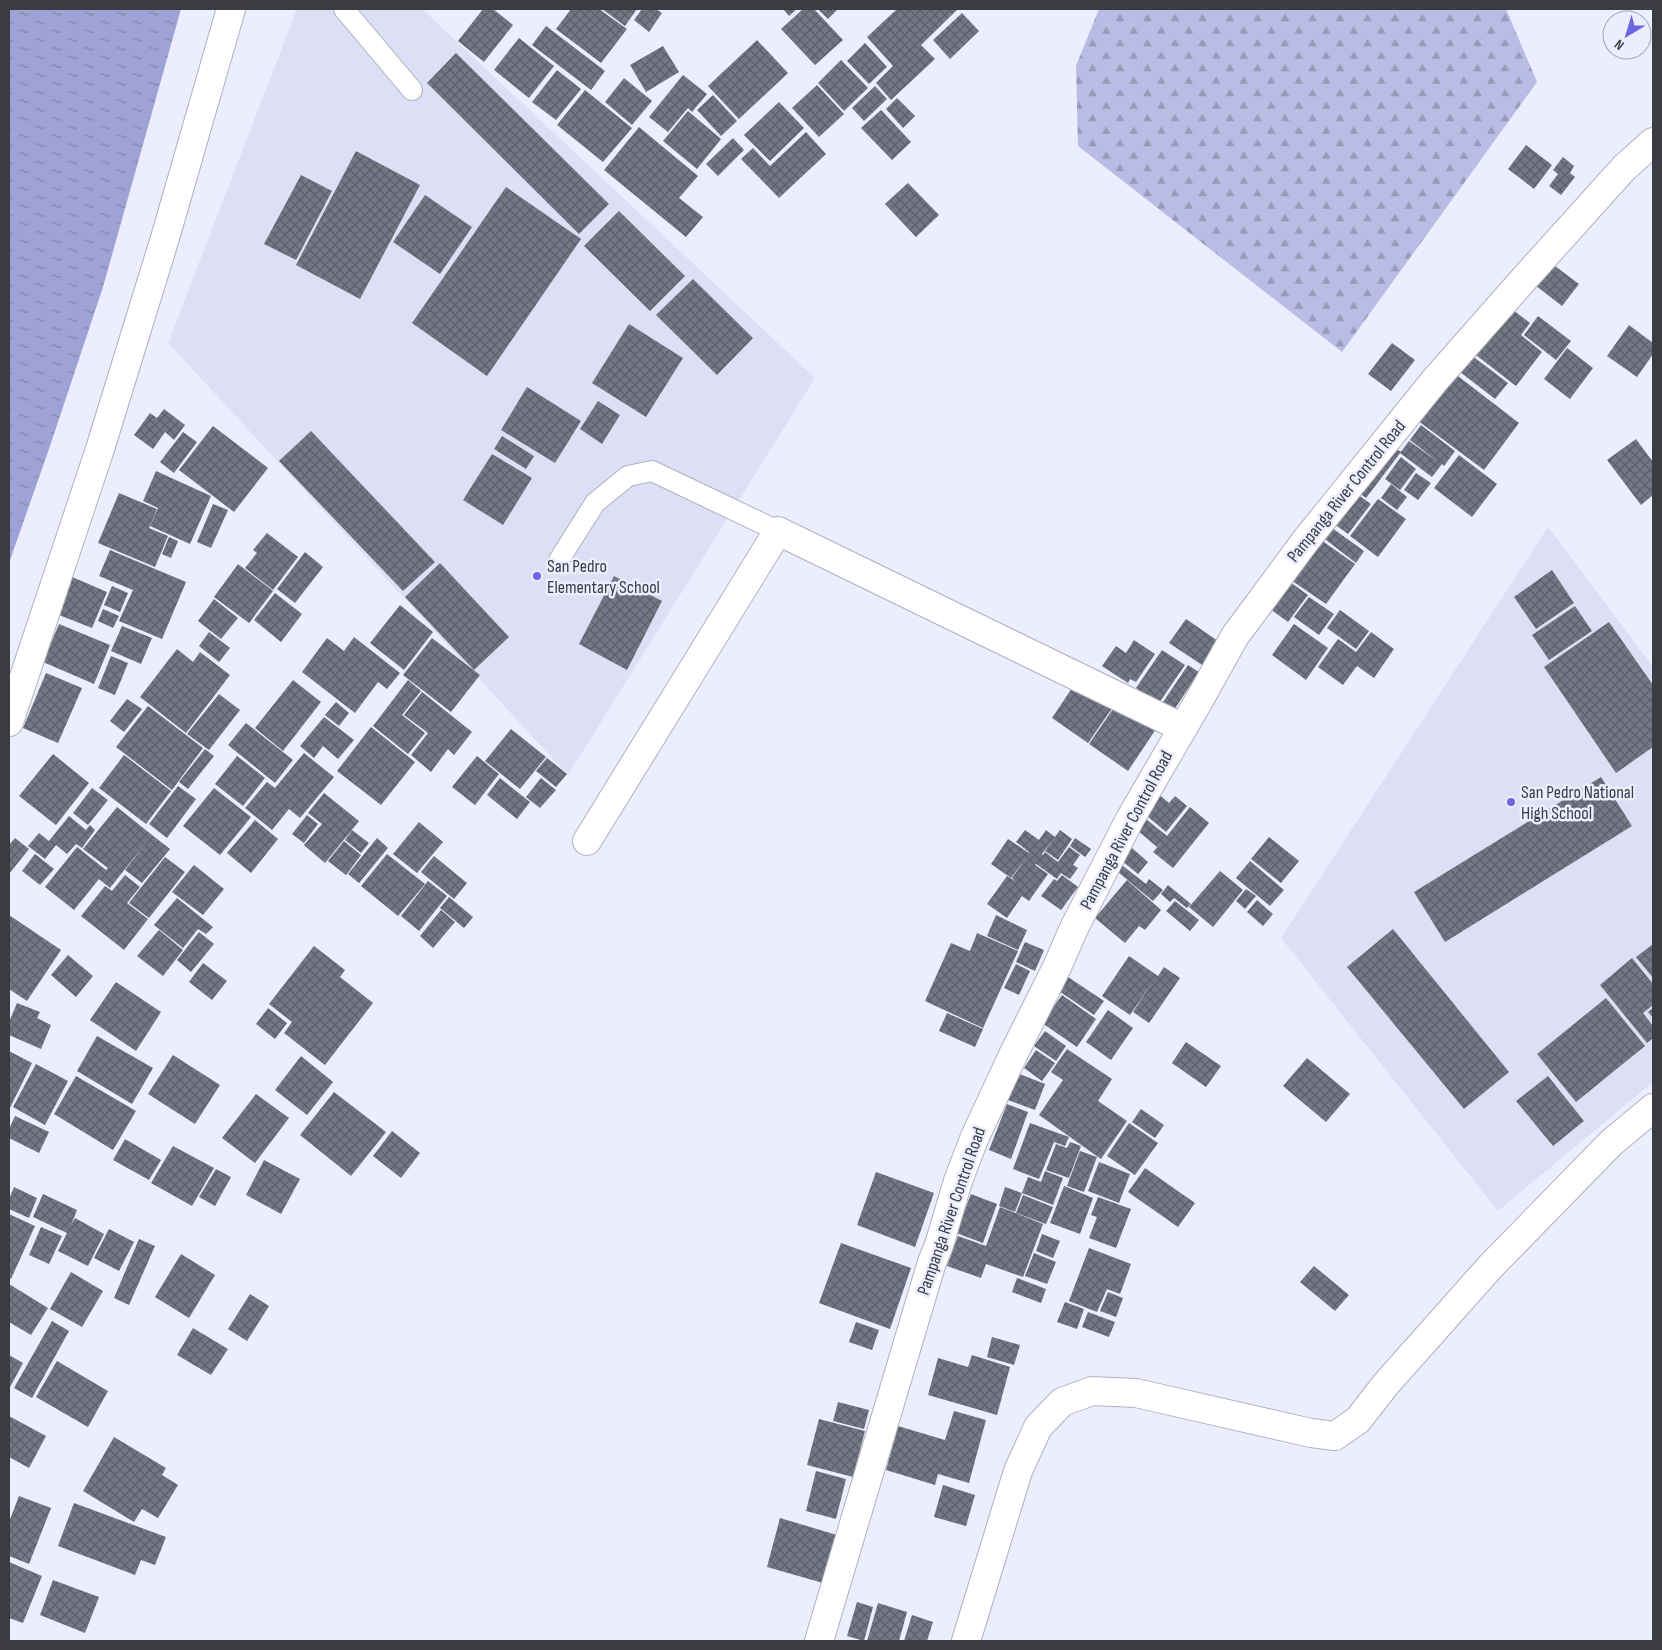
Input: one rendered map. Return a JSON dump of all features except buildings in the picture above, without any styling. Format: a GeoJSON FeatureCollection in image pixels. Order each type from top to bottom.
{"type":"FeatureCollection","features":[{"type":"Feature","properties":{"kind":"street"},"geometry":{"type":"LineString","coordinates":[[9,722],[100,449],[160,256],[231,9]]}},
{"type":"Feature","properties":{"kind":"street","name":"Pampanga River Control Road"},"geometry":{"type":"LineString","coordinates":[[819,1641],[958,1181],[974,1139],[1101,874],[1130,819],[1235,636],[1306,540],[1442,372],[1624,168],[1653,142]]}},
{"type":"Feature","properties":{"kind":"street"},"geometry":{"type":"LineString","coordinates":[[588,841],[778,531],[1183,728]]}},
{"type":"Feature","properties":{"kind":"street"},"geometry":{"type":"LineString","coordinates":[[966,1641],[1018,1471],[1038,1427],[1062,1402],[1092,1391],[1136,1393],[1310,1433],[1335,1436],[1358,1420],[1386,1384],[1504,1253],[1611,1143],[1653,1108]]}},
{"type":"Feature","properties":{"kind":"lane"},"geometry":{"type":"LineString","coordinates":[[344,9],[412,90]]}},
{"type":"Feature","properties":{"kind":"lane"},"geometry":{"type":"LineString","coordinates":[[559,560],[595,503],[628,476],[652,471],[778,531]]}},
{"type":"Feature","properties":{"kind":"shaded area","name":"San Pedro Elementary School"},"geometry":{"type":"Polygon","coordinates":[[[297,9],[422,9],[815,378],[568,775],[168,343],[297,9]]]}},
{"type":"Feature","properties":{"kind":"shaded area","name":"San Pedro National High School"},"geometry":{"type":"Polygon","coordinates":[[[1548,527],[1653,667],[1653,1082],[1498,1211],[1281,938],[1548,527]]]}},
{"type":"Feature","properties":{"kind":"green space"},"geometry":{"type":"Polygon","coordinates":[[[1099,9],[1506,9],[1537,82],[1342,352],[1078,146],[1076,66],[1099,9]]]}},
{"type":"Feature","properties":{"kind":"water"},"geometry":{"type":"Polygon","coordinates":[[[9,9],[181,9],[103,287],[9,563],[9,9]]]}},
{"type":"Feature","properties":{"kind":"place","name":"San Pedro Elementary School"},"geometry":{"type":"Point","coordinates":[537,576]}},
{"type":"Feature","properties":{"kind":"place","name":"San Pedro National High School"},"geometry":{"type":"Point","coordinates":[1511,802]}}]}
